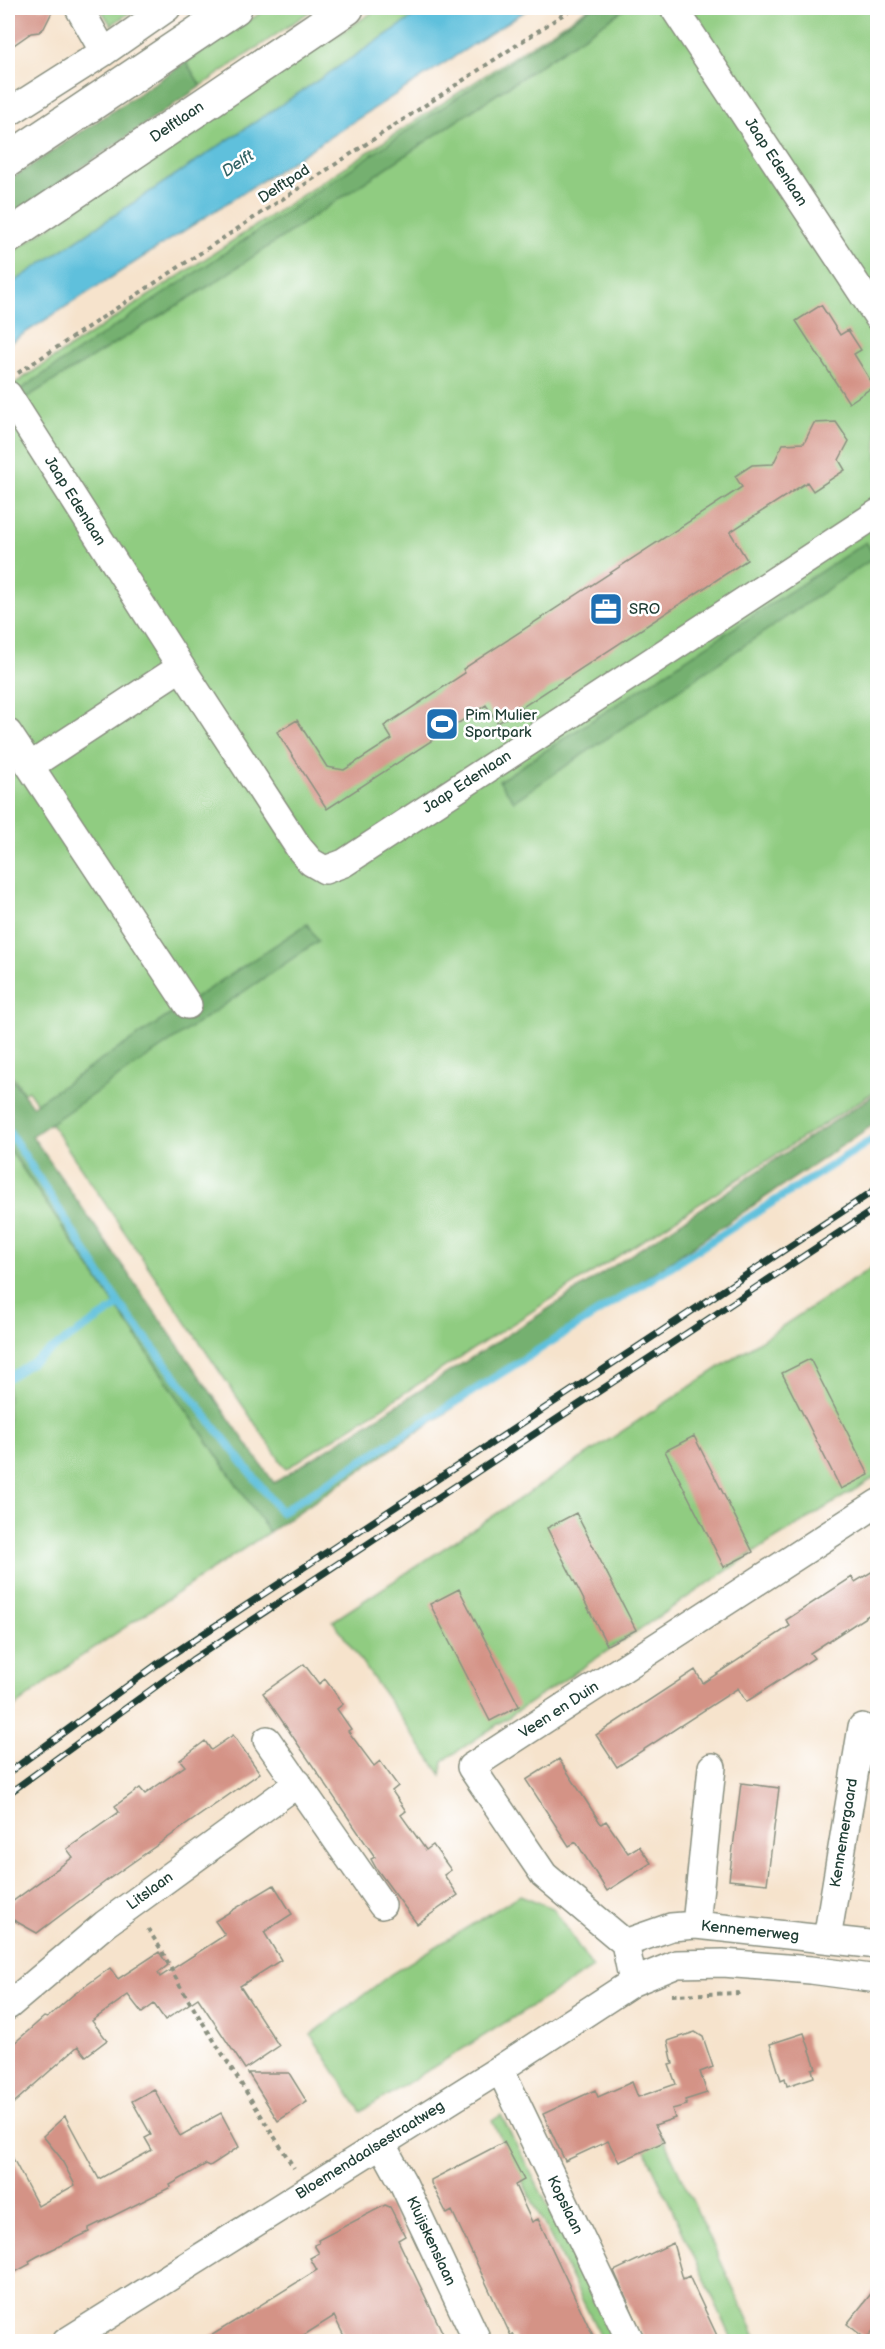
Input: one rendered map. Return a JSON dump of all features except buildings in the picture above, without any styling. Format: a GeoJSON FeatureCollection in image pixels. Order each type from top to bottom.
{"type":"FeatureCollection","features":[{"type":"Feature","properties":{"kind":"main road"},"geometry":{"type":"LineString","coordinates":[[8,160],[235,8]]}},
{"type":"Feature","properties":{"kind":"main road","name":"Delftlaan"},"geometry":{"type":"LineString","coordinates":[[8,237],[347,8]]}},
{"type":"Feature","properties":{"kind":"street"},"geometry":{"type":"LineString","coordinates":[[80,8],[104,52]]}},
{"type":"Feature","properties":{"kind":"street"},"geometry":{"type":"LineString","coordinates":[[8,113],[168,8]]}},
{"type":"Feature","properties":{"kind":"street","name":"Jaap Edenlaan"},"geometry":{"type":"LineString","coordinates":[[674,8],[878,317]]}},
{"type":"Feature","properties":{"kind":"street","name":"Jaap Edenlaan"},"geometry":{"type":"LineString","coordinates":[[12,384],[181,668],[299,848],[318,867],[325,870],[334,868],[878,513]]}},
{"type":"Feature","properties":{"kind":"street"},"geometry":{"type":"LineString","coordinates":[[30,766],[181,668]]}},
{"type":"Feature","properties":{"kind":"street"},"geometry":{"type":"LineString","coordinates":[[8,733],[188,1005]]}},
{"type":"Feature","properties":{"kind":"street","name":"Veen en Duin"},"geometry":{"type":"LineString","coordinates":[[625,1943],[544,1875],[471,1767],[878,1503]]}},
{"type":"Feature","properties":{"kind":"street","name":"Kennemergaard"},"geometry":{"type":"LineString","coordinates":[[827,1939],[862,1727]]}},
{"type":"Feature","properties":{"kind":"street"},"geometry":{"type":"LineString","coordinates":[[267,1740],[382,1905]]}},
{"type":"Feature","properties":{"kind":"street"},"geometry":{"type":"LineString","coordinates":[[696,1925],[712,1767]]}},
{"type":"Feature","properties":{"kind":"street","name":"Litslaan"},"geometry":{"type":"LineString","coordinates":[[8,2006],[105,1924],[298,1783]]}},
{"type":"Feature","properties":{"kind":"street","name":"Kennemerweg"},"geometry":{"type":"LineString","coordinates":[[625,1943],[671,1927],[696,1925],[878,1945]]}},
{"type":"Feature","properties":{"kind":"street"},"geometry":{"type":"LineString","coordinates":[[625,1943],[633,1982]]}},
{"type":"Feature","properties":{"kind":"street","name":"Bloemendaalsestraatweg"},"geometry":{"type":"LineString","coordinates":[[66,2342],[500,2069],[633,1982],[677,1964],[723,1963],[811,1970],[878,1979]]}},
{"type":"Feature","properties":{"kind":"street","name":"Kopslaan"},"geometry":{"type":"LineString","coordinates":[[500,2069],[631,2342]]}},
{"type":"Feature","properties":{"kind":"street","name":"Kluijskenslaan"},"geometry":{"type":"LineString","coordinates":[[381,2143],[403,2183],[478,2342]]}},
{"type":"Feature","properties":{"kind":"path","name":"Delftpad"},"geometry":{"type":"LineString","coordinates":[[12,384],[573,8]]}},
{"type":"Feature","properties":{"kind":"path"},"geometry":{"type":"LineString","coordinates":[[148,1929],[162,1950],[181,1988],[307,2189]]}},
{"type":"Feature","properties":{"kind":"green space"},"geometry":{"type":"Polygon","coordinates":[[[100,8],[137,8],[111,25],[100,8]]]}},
{"type":"Feature","properties":{"kind":"green space"},"geometry":{"type":"Polygon","coordinates":[[[268,8],[315,8],[201,86],[186,62],[268,8]]]}},
{"type":"Feature","properties":{"kind":"green space"},"geometry":{"type":"Polygon","coordinates":[[[379,8],[427,8],[8,286],[8,255],[379,8]]]}},
{"type":"Feature","properties":{"kind":"green space","name":"Pim Mulier Sportpark"},"geometry":{"type":"Polygon","coordinates":[[[588,8],[877,8],[877,1090],[286,1469],[28,1090],[24,1093],[8,1069],[8,388],[588,8]]]}},
{"type":"Feature","properties":{"kind":"green space"},"geometry":{"type":"Polygon","coordinates":[[[591,8],[626,8],[212,284],[8,409],[8,398],[591,8]]]}},
{"type":"Feature","properties":{"kind":"green space"},"geometry":{"type":"Polygon","coordinates":[[[186,62],[201,86],[8,218],[8,181],[186,62]]]}},
{"type":"Feature","properties":{"kind":"green space"},"geometry":{"type":"Polygon","coordinates":[[[866,542],[875,557],[514,801],[499,781],[866,542]]]}},
{"type":"Feature","properties":{"kind":"green space"},"geometry":{"type":"Polygon","coordinates":[[[307,924],[318,941],[32,1136],[274,1483],[539,1315],[877,1093],[877,1122],[269,1532],[8,1147],[8,1073],[32,1106],[307,924]]]}},
{"type":"Feature","properties":{"kind":"green space"},"geometry":{"type":"Polygon","coordinates":[[[8,1147],[269,1532],[80,1657],[8,1712],[8,1147]]]}},
{"type":"Feature","properties":{"kind":"green space"},"geometry":{"type":"Polygon","coordinates":[[[877,1264],[877,1476],[770,1542],[443,1761],[441,1775],[333,1621],[877,1264]]]}},
{"type":"Feature","properties":{"kind":"green space"},"geometry":{"type":"Polygon","coordinates":[[[520,1895],[553,1908],[593,1968],[361,2112],[311,2035],[391,1974],[520,1895]]]}},
{"type":"Feature","properties":{"kind":"green space"},"geometry":{"type":"Polygon","coordinates":[[[501,2115],[618,2341],[603,2341],[492,2121],[501,2115]]]}},
{"type":"Feature","properties":{"kind":"green space"},"geometry":{"type":"Polygon","coordinates":[[[662,2136],[758,2341],[733,2341],[643,2146],[662,2136]]]}},
{"type":"Feature","properties":{"kind":"water","name":"Delft"},"geometry":{"type":"Polygon","coordinates":[[[427,8],[530,8],[8,344],[8,286],[427,8]]]}},
{"type":"Feature","properties":{"kind":"waterway"},"geometry":{"type":"LineString","coordinates":[[8,1130],[120,1305],[8,1378]]}},
{"type":"Feature","properties":{"kind":"waterway"},"geometry":{"type":"LineString","coordinates":[[120,1305],[281,1512],[878,1136]]}},
{"type":"Feature","properties":{"kind":"railway"},"geometry":{"type":"LineString","coordinates":[[8,1773],[156,1665],[878,1188]]}},
{"type":"Feature","properties":{"kind":"railway"},"geometry":{"type":"LineString","coordinates":[[8,1794],[192,1660],[878,1207]]}},
{"type":"Feature","properties":{"kind":"place","name":"SRO"},"geometry":{"type":"Point","coordinates":[606,609]}},
{"type":"Feature","properties":{"kind":"place","name":"Pim Mulier Sportpark"},"geometry":{"type":"Point","coordinates":[442,724]}}]}
